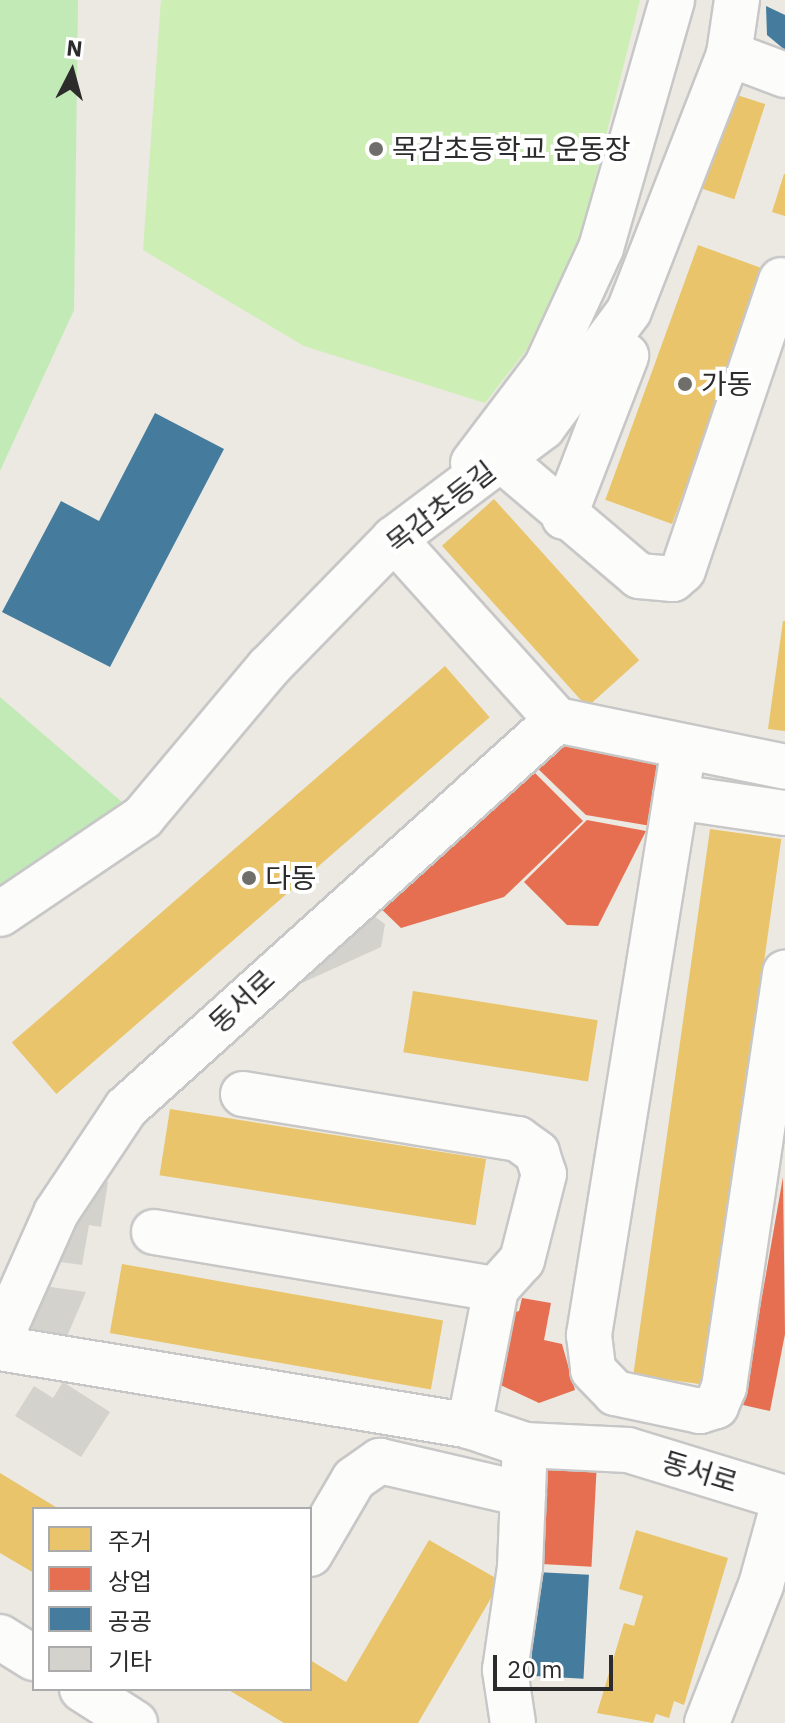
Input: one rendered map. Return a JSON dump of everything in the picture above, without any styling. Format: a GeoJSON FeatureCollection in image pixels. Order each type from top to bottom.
{"type":"FeatureCollection","features":[{"type":"Feature","properties":{"kind":"street"},"geometry":{"type":"LineString","coordinates":[[447,500],[546,367],[601,248],[672,0]]}},
{"type":"Feature","properties":{"kind":"street","name":"목감초등길"},"geometry":{"type":"LineString","coordinates":[[0,914],[143,817],[269,667],[394,539],[543,427],[629,311],[729,54],[737,0]]}},
{"type":"Feature","properties":{"kind":"street"},"geometry":{"type":"LineString","coordinates":[[729,54],[785,75]]}},
{"type":"Feature","properties":{"kind":"street"},"geometry":{"type":"LineString","coordinates":[[501,459],[564,517],[639,576],[658,582],[683,570],[781,280]]}},
{"type":"Feature","properties":{"kind":"street"},"geometry":{"type":"LineString","coordinates":[[564,517],[626,356]]}},
{"type":"Feature","properties":{"kind":"street"},"geometry":{"type":"LineString","coordinates":[[394,539],[557,720],[785,767]]}},
{"type":"Feature","properties":{"kind":"street","name":"동서로"},"geometry":{"type":"LineString","coordinates":[[0,1339],[56,1213],[126,1108],[557,720]]}},
{"type":"Feature","properties":{"kind":"street"},"geometry":{"type":"LineString","coordinates":[[684,747],[589,1335],[593,1370],[615,1393],[700,1411],[716,1406],[724,1387],[785,972]]}},
{"type":"Feature","properties":{"kind":"street"},"geometry":{"type":"LineString","coordinates":[[676,797],[785,813]]}},
{"type":"Feature","properties":{"kind":"street"},"geometry":{"type":"LineString","coordinates":[[243,1094],[518,1139],[537,1153],[544,1174],[522,1260],[496,1289],[469,1426]]}},
{"type":"Feature","properties":{"kind":"street"},"geometry":{"type":"LineString","coordinates":[[154,1232],[496,1289]]}},
{"type":"Feature","properties":{"kind":"street","name":"동서로"},"geometry":{"type":"LineString","coordinates":[[0,1348],[469,1426],[525,1445],[628,1450],[785,1498],[761,1585],[707,1723]]}},
{"type":"Feature","properties":{"kind":"street"},"geometry":{"type":"LineString","coordinates":[[513,1723],[505,1670],[525,1445]]}},
{"type":"Feature","properties":{"kind":"street"},"geometry":{"type":"LineString","coordinates":[[312,1551],[354,1479],[380,1461],[523,1494]]}},
{"type":"Feature","properties":{"kind":"street"},"geometry":{"type":"LineString","coordinates":[[0,1637],[32,1657]]}},
{"type":"Feature","properties":{"kind":"street"},"geometry":{"type":"LineString","coordinates":[[85,1691],[135,1723]]}},
{"type":"Feature","properties":{"kind":"green space"},"geometry":{"type":"Polygon","coordinates":[[[0,0],[78,0],[74,310],[0,471],[0,0]]]}},
{"type":"Feature","properties":{"kind":"green space","name":"목감초등학교 운동장"},"geometry":{"type":"Polygon","coordinates":[[[161,0],[640,0],[582,231],[527,349],[485,403],[304,346],[143,250],[161,0]]]}},
{"type":"Feature","properties":{"kind":"green space"},"geometry":{"type":"Polygon","coordinates":[[[0,697],[129,808],[0,888],[0,697]]]}},
{"type":"Feature","properties":{"kind":"building: 주거"},"geometry":{"type":"Polygon","coordinates":[[[731,93],[765,104],[734,199],[700,188],[731,93]]]}},
{"type":"Feature","properties":{"kind":"building: 주거"},"geometry":{"type":"Polygon","coordinates":[[[785,174],[785,216],[772,212],[785,174]]]}},
{"type":"Feature","properties":{"kind":"building: 주거","name":"가동"},"geometry":{"type":"Polygon","coordinates":[[[698,245],[765,269],[672,524],[605,500],[698,245]]]}},
{"type":"Feature","properties":{"kind":"building: 주거"},"geometry":{"type":"Polygon","coordinates":[[[494,499],[639,660],[587,707],[442,546],[494,499]]]}},
{"type":"Feature","properties":{"kind":"building: 주거"},"geometry":{"type":"Polygon","coordinates":[[[785,621],[785,731],[768,729],[785,621]]]}},
{"type":"Feature","properties":{"kind":"building: 주거","name":"다동"},"geometry":{"type":"Polygon","coordinates":[[[445,666],[490,717],[56,1094],[12,1043],[445,666]]]}},
{"type":"Feature","properties":{"kind":"building: 주거"},"geometry":{"type":"Polygon","coordinates":[[[710,829],[781,839],[705,1385],[633,1375],[710,829]]]}},
{"type":"Feature","properties":{"kind":"building: 주거"},"geometry":{"type":"Polygon","coordinates":[[[413,991],[598,1020],[588,1081],[403,1052],[413,991]]]}},
{"type":"Feature","properties":{"kind":"building: 주거"},"geometry":{"type":"Polygon","coordinates":[[[170,1109],[486,1159],[476,1225],[160,1175],[170,1109]]]}},
{"type":"Feature","properties":{"kind":"building: 주거"},"geometry":{"type":"Polygon","coordinates":[[[122,1264],[443,1321],[431,1390],[110,1333],[122,1264]]]}},
{"type":"Feature","properties":{"kind":"building: 주거"},"geometry":{"type":"Polygon","coordinates":[[[0,1473],[56,1507],[32,1507],[32,1572],[0,1553],[0,1473]]]}},
{"type":"Feature","properties":{"kind":"building: 주거"},"geometry":{"type":"Polygon","coordinates":[[[636,1530],[728,1558],[684,1705],[674,1701],[669,1718],[656,1714],[653,1723],[597,1713],[624,1623],[634,1626],[643,1596],[619,1589],[636,1530]]]}},
{"type":"Feature","properties":{"kind":"building: 주거"},"geometry":{"type":"Polygon","coordinates":[[[429,1540],[501,1581],[418,1723],[284,1723],[230,1691],[312,1691],[312,1661],[346,1682],[429,1540]]]}},
{"type":"Feature","properties":{"kind":"building: 상업"},"geometry":{"type":"Polygon","coordinates":[[[563,736],[677,761],[651,826],[586,815],[533,764],[563,736]]]}},
{"type":"Feature","properties":{"kind":"building: 상업"},"geometry":{"type":"Polygon","coordinates":[[[529,767],[583,821],[504,897],[401,928],[373,901],[529,767]]]}},
{"type":"Feature","properties":{"kind":"building: 상업"},"geometry":{"type":"Polygon","coordinates":[[[587,820],[646,831],[598,926],[567,925],[524,882],[587,820]]]}},
{"type":"Feature","properties":{"kind":"building: 상업"},"geometry":{"type":"Polygon","coordinates":[[[783,1177],[785,1334],[770,1411],[743,1405],[783,1177]]]}},
{"type":"Feature","properties":{"kind":"building: 상업"},"geometry":{"type":"Polygon","coordinates":[[[522,1298],[551,1303],[544,1340],[562,1344],[575,1390],[539,1403],[492,1381],[508,1314],[519,1311],[522,1298]]]}},
{"type":"Feature","properties":{"kind":"building: 상업"},"geometry":{"type":"Polygon","coordinates":[[[543,1460],[597,1463],[591,1567],[538,1564],[543,1460]]]}},
{"type":"Feature","properties":{"kind":"building: 공공"},"geometry":{"type":"Polygon","coordinates":[[[766,6],[785,15],[785,50],[767,35],[766,6]]]}},
{"type":"Feature","properties":{"kind":"building: 공공"},"geometry":{"type":"Polygon","coordinates":[[[155,413],[224,449],[110,667],[2,612],[61,501],[99,521],[155,413]]]}},
{"type":"Feature","properties":{"kind":"building: 공공"},"geometry":{"type":"Polygon","coordinates":[[[536,1572],[589,1575],[583,1679],[531,1676],[536,1572]]]}},
{"type":"Feature","properties":{"kind":"building: 기타"},"geometry":{"type":"Polygon","coordinates":[[[368,912],[385,924],[381,947],[304,982],[298,977],[368,912]]]}},
{"type":"Feature","properties":{"kind":"building: 기타"},"geometry":{"type":"Polygon","coordinates":[[[88,1180],[108,1182],[101,1227],[89,1225],[82,1265],[61,1262],[71,1200],[88,1180]]]}},
{"type":"Feature","properties":{"kind":"building: 기타"},"geometry":{"type":"Polygon","coordinates":[[[30,1284],[86,1292],[65,1341],[25,1331],[30,1284]]]}},
{"type":"Feature","properties":{"kind":"building: 기타"},"geometry":{"type":"Polygon","coordinates":[[[63,1382],[110,1412],[81,1457],[15,1416],[34,1386],[53,1398],[63,1382]]]}},
{"type":"Feature","properties":{"kind":"place","name":"목감초등학교 운동장"},"geometry":{"type":"Point","coordinates":[376,149]}},
{"type":"Feature","properties":{"kind":"place","name":"가동"},"geometry":{"type":"Point","coordinates":[685,384]}},
{"type":"Feature","properties":{"kind":"place","name":"다동"},"geometry":{"type":"Point","coordinates":[249,878]}}]}
